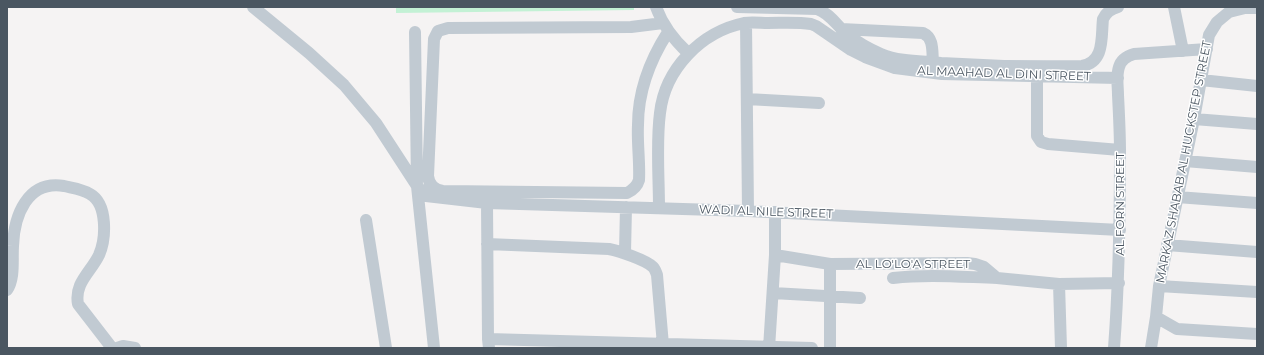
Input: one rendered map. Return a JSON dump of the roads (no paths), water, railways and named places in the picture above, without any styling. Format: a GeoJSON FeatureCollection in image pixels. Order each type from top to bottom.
{"type":"FeatureCollection","features":[{"type":"Feature","properties":{"kind":"street"},"geometry":{"type":"LineString","coordinates":[[253,7],[309,53],[344,85],[376,124],[417,186]]}},
{"type":"Feature","properties":{"kind":"street"},"geometry":{"type":"LineString","coordinates":[[656,7],[666,28],[688,53]]}},
{"type":"Feature","properties":{"kind":"street"},"geometry":{"type":"LineString","coordinates":[[737,7],[817,9],[827,14],[841,29],[860,43],[882,54],[898,59],[1019,67],[1086,65],[1094,61],[1099,54],[1103,10],[1118,7]]}},
{"type":"Feature","properties":{"kind":"street"},"geometry":{"type":"LineString","coordinates":[[1174,7],[1183,51],[1207,49]]}},
{"type":"Feature","properties":{"kind":"street","name":"MARKAZ SHABAB AL HUCKSTEP STREET"},"geometry":{"type":"LineString","coordinates":[[1151,348],[1159,286],[1194,119],[1209,35],[1212,28],[1223,16],[1237,10],[1257,8]]}},
{"type":"Feature","properties":{"kind":"street"},"geometry":{"type":"LineString","coordinates":[[746,23],[748,211]]}},
{"type":"Feature","properties":{"kind":"street","name":"AL MAAHAD AL DINI STREET"},"geometry":{"type":"LineString","coordinates":[[659,208],[660,112],[663,96],[669,80],[688,53],[701,42],[730,27],[746,23],[811,24],[850,50],[895,68],[942,74],[1118,78]]}},
{"type":"Feature","properties":{"kind":"street"},"geometry":{"type":"LineString","coordinates":[[448,28],[666,28],[652,60],[641,92],[638,125],[639,180],[634,189],[627,193],[443,191],[436,189],[430,183],[428,176],[434,39],[438,31],[448,28]]}},
{"type":"Feature","properties":{"kind":"street"},"geometry":{"type":"LineString","coordinates":[[841,29],[923,33],[930,39],[933,62]]}},
{"type":"Feature","properties":{"kind":"street"},"geometry":{"type":"LineString","coordinates":[[415,32],[417,186],[434,348]]}},
{"type":"Feature","properties":{"kind":"street","name":"AL FORN STREET"},"geometry":{"type":"LineString","coordinates":[[1114,348],[1119,283],[1120,230],[1119,66],[1128,56],[1134,54],[1183,51]]}},
{"type":"Feature","properties":{"kind":"street"},"geometry":{"type":"LineString","coordinates":[[1038,76],[1038,136],[1041,142],[1048,144],[1120,150]]}},
{"type":"Feature","properties":{"kind":"street"},"geometry":{"type":"LineString","coordinates":[[1201,80],[1257,86]]}},
{"type":"Feature","properties":{"kind":"street"},"geometry":{"type":"LineString","coordinates":[[747,99],[820,103]]}},
{"type":"Feature","properties":{"kind":"street"},"geometry":{"type":"LineString","coordinates":[[1194,119],[1257,124]]}},
{"type":"Feature","properties":{"kind":"street"},"geometry":{"type":"LineString","coordinates":[[1185,161],[1257,167]]}},
{"type":"Feature","properties":{"kind":"street"},"geometry":{"type":"LineString","coordinates":[[7,290],[10,284],[13,268],[13,244],[16,224],[22,205],[31,194],[44,186],[59,185],[91,194],[99,203],[104,218],[104,238],[99,256],[79,287],[77,296],[78,304],[112,348]]}},
{"type":"Feature","properties":{"kind":"street","name":"WADI AL NILE STREET"},"geometry":{"type":"LineString","coordinates":[[417,186],[426,196],[487,203],[775,212],[1120,230]]}},
{"type":"Feature","properties":{"kind":"street"},"geometry":{"type":"LineString","coordinates":[[1177,198],[1257,203]]}},
{"type":"Feature","properties":{"kind":"street"},"geometry":{"type":"LineString","coordinates":[[487,203],[489,343],[663,344],[812,348]]}},
{"type":"Feature","properties":{"kind":"street"},"geometry":{"type":"LineString","coordinates":[[625,254],[626,207]]}},
{"type":"Feature","properties":{"kind":"street"},"geometry":{"type":"LineString","coordinates":[[769,348],[775,255],[775,212]]}},
{"type":"Feature","properties":{"kind":"street"},"geometry":{"type":"LineString","coordinates":[[366,220],[386,348]]}},
{"type":"Feature","properties":{"kind":"street"},"geometry":{"type":"LineString","coordinates":[[487,244],[609,249],[649,264],[656,272],[663,344]]}},
{"type":"Feature","properties":{"kind":"street"},"geometry":{"type":"LineString","coordinates":[[1167,245],[1257,252]]}},
{"type":"Feature","properties":{"kind":"street","name":"AL LO'LO'A STREET"},"geometry":{"type":"LineString","coordinates":[[775,255],[830,264],[967,263],[984,267],[997,278]]}},
{"type":"Feature","properties":{"kind":"street"},"geometry":{"type":"LineString","coordinates":[[830,264],[830,348]]}},
{"type":"Feature","properties":{"kind":"street"},"geometry":{"type":"LineString","coordinates":[[893,278],[909,276],[941,276],[997,278],[1059,284],[1119,283]]}},
{"type":"Feature","properties":{"kind":"street"},"geometry":{"type":"LineString","coordinates":[[1059,284],[1061,348]]}},
{"type":"Feature","properties":{"kind":"street"},"geometry":{"type":"LineString","coordinates":[[1159,286],[1257,292]]}},
{"type":"Feature","properties":{"kind":"street"},"geometry":{"type":"LineString","coordinates":[[773,293],[860,298]]}},
{"type":"Feature","properties":{"kind":"street"},"geometry":{"type":"LineString","coordinates":[[1156,317],[1177,329],[1257,334]]}},
{"type":"Feature","properties":{"kind":"street"},"geometry":{"type":"LineString","coordinates":[[117,348],[123,346],[135,348]]}}]}
